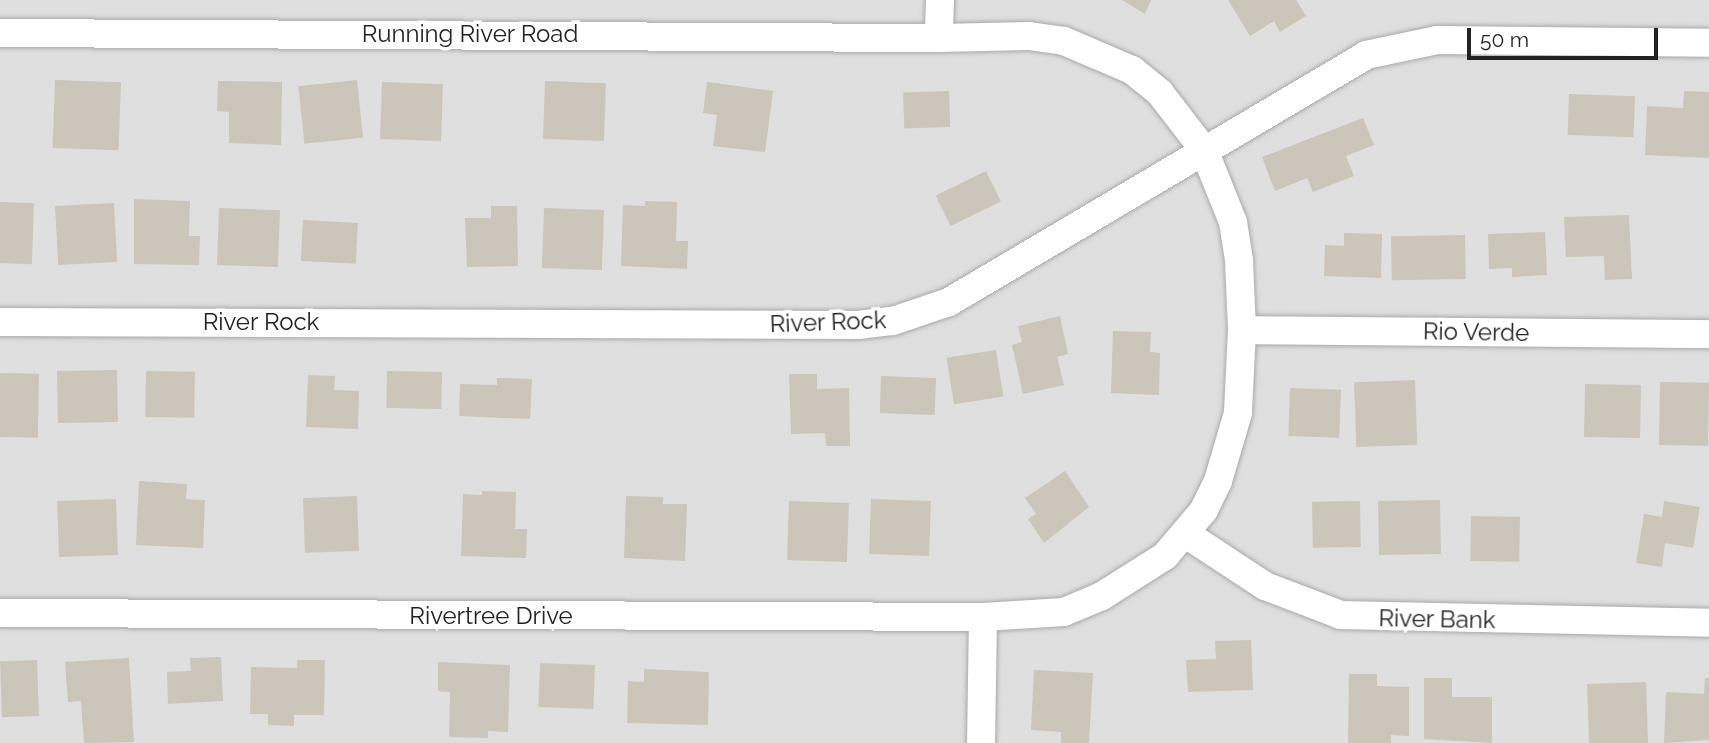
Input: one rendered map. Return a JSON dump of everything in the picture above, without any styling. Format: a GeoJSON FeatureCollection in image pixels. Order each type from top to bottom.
{"type":"FeatureCollection","features":[{"type":"Feature","properties":{"kind":"street"},"geometry":{"type":"LineString","coordinates":[[939,38],[940,0]]}},
{"type":"Feature","properties":{"kind":"street","name":"Running River Road"},"geometry":{"type":"LineString","coordinates":[[0,33],[939,38],[1029,36],[1064,41],[1132,70],[1160,93],[1204,150],[1233,222],[1242,330]]}},
{"type":"Feature","properties":{"kind":"street","name":"River Rock"},"geometry":{"type":"LineString","coordinates":[[0,322],[858,325],[892,321],[949,302],[1332,72],[1400,45],[1437,40],[1709,43]]}},
{"type":"Feature","properties":{"kind":"street","name":"Rio Verde"},"geometry":{"type":"LineString","coordinates":[[1242,330],[1709,334]]}},
{"type":"Feature","properties":{"kind":"street","name":"Rivertree Drive"},"geometry":{"type":"LineString","coordinates":[[0,613],[983,617],[1064,612],[1133,579],[1186,534],[1213,491],[1230,449],[1238,413],[1242,330]]}},
{"type":"Feature","properties":{"kind":"street","name":"River Bank"},"geometry":{"type":"LineString","coordinates":[[1186,534],[1265,586],[1341,615],[1709,623]]}},
{"type":"Feature","properties":{"kind":"street"},"geometry":{"type":"LineString","coordinates":[[981,743],[983,617]]}},
{"type":"Feature","properties":{"kind":"shaded area"},"geometry":{"type":"Polygon","coordinates":[[[0,0],[1709,0],[1709,743],[0,743],[0,0]]]}},
{"type":"Feature","properties":{"kind":"building"},"geometry":{"type":"Polygon","coordinates":[[[1122,0],[1151,0],[1145,14],[1122,0]]]}},
{"type":"Feature","properties":{"kind":"building"},"geometry":{"type":"Polygon","coordinates":[[[1228,0],[1296,0],[1306,16],[1280,32],[1274,21],[1250,36],[1228,0]]]}},
{"type":"Feature","properties":{"kind":"building"},"geometry":{"type":"Polygon","coordinates":[[[55,80],[121,82],[119,150],[53,148],[55,80]]]}},
{"type":"Feature","properties":{"kind":"building"},"geometry":{"type":"Polygon","coordinates":[[[357,80],[363,138],[304,144],[298,86],[357,80]]]}},
{"type":"Feature","properties":{"kind":"building"},"geometry":{"type":"Polygon","coordinates":[[[218,81],[282,82],[281,145],[229,143],[229,112],[217,111],[218,81]]]}},
{"type":"Feature","properties":{"kind":"building"},"geometry":{"type":"Polygon","coordinates":[[[545,81],[606,83],[604,141],[543,139],[545,81]]]}},
{"type":"Feature","properties":{"kind":"building"},"geometry":{"type":"Polygon","coordinates":[[[382,82],[443,84],[441,141],[380,139],[382,82]]]}},
{"type":"Feature","properties":{"kind":"building"},"geometry":{"type":"Polygon","coordinates":[[[707,82],[773,91],[765,152],[713,146],[717,115],[703,113],[707,82]]]}},
{"type":"Feature","properties":{"kind":"building"},"geometry":{"type":"Polygon","coordinates":[[[949,91],[950,127],[904,129],[903,93],[949,91]]]}},
{"type":"Feature","properties":{"kind":"building"},"geometry":{"type":"Polygon","coordinates":[[[1684,91],[1709,92],[1709,158],[1645,155],[1647,106],[1683,108],[1684,91]]]}},
{"type":"Feature","properties":{"kind":"building"},"geometry":{"type":"Polygon","coordinates":[[[1569,94],[1635,96],[1634,137],[1568,135],[1569,94]]]}},
{"type":"Feature","properties":{"kind":"building"},"geometry":{"type":"Polygon","coordinates":[[[1363,118],[1374,145],[1346,156],[1354,176],[1313,192],[1307,178],[1275,191],[1262,157],[1363,118]]]}},
{"type":"Feature","properties":{"kind":"building"},"geometry":{"type":"Polygon","coordinates":[[[986,171],[1001,202],[951,226],[936,196],[986,171]]]}},
{"type":"Feature","properties":{"kind":"building"},"geometry":{"type":"Polygon","coordinates":[[[134,199],[190,201],[189,236],[200,236],[199,265],[134,264],[134,199]]]}},
{"type":"Feature","properties":{"kind":"building"},"geometry":{"type":"Polygon","coordinates":[[[645,201],[677,202],[676,241],[688,241],[687,269],[621,266],[623,205],[645,206],[645,201]]]}},
{"type":"Feature","properties":{"kind":"building"},"geometry":{"type":"Polygon","coordinates":[[[0,202],[34,203],[32,264],[0,263],[0,202]]]}},
{"type":"Feature","properties":{"kind":"building"},"geometry":{"type":"Polygon","coordinates":[[[114,203],[117,262],[58,265],[55,206],[114,203]]]}},
{"type":"Feature","properties":{"kind":"building"},"geometry":{"type":"Polygon","coordinates":[[[491,206],[517,206],[518,266],[467,267],[465,218],[491,218],[491,206]]]}},
{"type":"Feature","properties":{"kind":"building"},"geometry":{"type":"Polygon","coordinates":[[[219,208],[280,210],[278,267],[217,265],[219,208]]]}},
{"type":"Feature","properties":{"kind":"building"},"geometry":{"type":"Polygon","coordinates":[[[544,208],[604,210],[602,270],[542,268],[544,208]]]}},
{"type":"Feature","properties":{"kind":"building"},"geometry":{"type":"Polygon","coordinates":[[[1629,215],[1632,279],[1605,280],[1604,256],[1566,257],[1564,217],[1629,215]]]}},
{"type":"Feature","properties":{"kind":"building"},"geometry":{"type":"Polygon","coordinates":[[[303,220],[358,223],[356,264],[301,261],[303,220]]]}},
{"type":"Feature","properties":{"kind":"building"},"geometry":{"type":"Polygon","coordinates":[[[1545,232],[1547,275],[1512,277],[1512,268],[1489,269],[1488,234],[1545,232]]]}},
{"type":"Feature","properties":{"kind":"building"},"geometry":{"type":"Polygon","coordinates":[[[1344,233],[1382,234],[1381,278],[1324,276],[1325,245],[1344,246],[1344,233]]]}},
{"type":"Feature","properties":{"kind":"building"},"geometry":{"type":"Polygon","coordinates":[[[1465,235],[1466,279],[1392,280],[1391,236],[1465,235]]]}},
{"type":"Feature","properties":{"kind":"building"},"geometry":{"type":"Polygon","coordinates":[[[1060,316],[1068,354],[1057,357],[1064,385],[1023,394],[1012,345],[1022,342],[1018,326],[1060,316]]]}},
{"type":"Feature","properties":{"kind":"building"},"geometry":{"type":"Polygon","coordinates":[[[1113,331],[1151,332],[1150,352],[1160,353],[1159,395],[1111,393],[1113,331]]]}},
{"type":"Feature","properties":{"kind":"building"},"geometry":{"type":"Polygon","coordinates":[[[996,350],[1003,396],[954,404],[947,358],[996,350]]]}},
{"type":"Feature","properties":{"kind":"building"},"geometry":{"type":"Polygon","coordinates":[[[117,370],[118,422],[58,423],[57,371],[117,370]]]}},
{"type":"Feature","properties":{"kind":"building"},"geometry":{"type":"Polygon","coordinates":[[[146,371],[195,372],[194,418],[145,417],[146,371]]]}},
{"type":"Feature","properties":{"kind":"building"},"geometry":{"type":"Polygon","coordinates":[[[387,371],[442,372],[441,409],[386,408],[387,371]]]}},
{"type":"Feature","properties":{"kind":"building"},"geometry":{"type":"Polygon","coordinates":[[[0,373],[39,374],[38,438],[0,437],[0,373]]]}},
{"type":"Feature","properties":{"kind":"building"},"geometry":{"type":"Polygon","coordinates":[[[789,374],[817,374],[817,389],[849,388],[850,446],[826,446],[825,433],[791,434],[789,374]]]}},
{"type":"Feature","properties":{"kind":"building"},"geometry":{"type":"Polygon","coordinates":[[[308,375],[335,376],[334,390],[359,391],[358,429],[306,427],[308,375]]]}},
{"type":"Feature","properties":{"kind":"building"},"geometry":{"type":"Polygon","coordinates":[[[881,376],[936,378],[935,415],[880,413],[881,376]]]}},
{"type":"Feature","properties":{"kind":"building"},"geometry":{"type":"Polygon","coordinates":[[[497,378],[532,379],[530,419],[459,416],[460,384],[497,385],[497,378]]]}},
{"type":"Feature","properties":{"kind":"building"},"geometry":{"type":"Polygon","coordinates":[[[1415,380],[1417,445],[1356,447],[1354,382],[1415,380]]]}},
{"type":"Feature","properties":{"kind":"building"},"geometry":{"type":"Polygon","coordinates":[[[1660,382],[1709,383],[1708,446],[1659,445],[1660,382]]]}},
{"type":"Feature","properties":{"kind":"building"},"geometry":{"type":"Polygon","coordinates":[[[1585,384],[1641,385],[1640,438],[1584,437],[1585,384]]]}},
{"type":"Feature","properties":{"kind":"building"},"geometry":{"type":"Polygon","coordinates":[[[1290,388],[1341,390],[1339,438],[1288,436],[1290,388]]]}},
{"type":"Feature","properties":{"kind":"building"},"geometry":{"type":"Polygon","coordinates":[[[1065,471],[1089,507],[1044,543],[1028,519],[1036,514],[1025,498],[1065,471]]]}},
{"type":"Feature","properties":{"kind":"building"},"geometry":{"type":"Polygon","coordinates":[[[139,481],[187,484],[186,499],[205,500],[203,548],[136,545],[139,481]]]}},
{"type":"Feature","properties":{"kind":"building"},"geometry":{"type":"Polygon","coordinates":[[[482,491],[516,492],[515,529],[527,529],[526,558],[461,556],[463,494],[482,495],[482,491]]]}},
{"type":"Feature","properties":{"kind":"building"},"geometry":{"type":"Polygon","coordinates":[[[357,496],[359,551],[305,553],[303,498],[357,496]]]}},
{"type":"Feature","properties":{"kind":"building"},"geometry":{"type":"Polygon","coordinates":[[[626,496],[663,497],[663,504],[687,504],[685,561],[624,558],[626,496]]]}},
{"type":"Feature","properties":{"kind":"building"},"geometry":{"type":"Polygon","coordinates":[[[116,499],[118,555],[59,557],[57,501],[116,499]]]}},
{"type":"Feature","properties":{"kind":"building"},"geometry":{"type":"Polygon","coordinates":[[[871,499],[931,501],[929,556],[869,554],[871,499]]]}},
{"type":"Feature","properties":{"kind":"building"},"geometry":{"type":"Polygon","coordinates":[[[1440,500],[1441,554],[1379,555],[1378,501],[1440,500]]]}},
{"type":"Feature","properties":{"kind":"building"},"geometry":{"type":"Polygon","coordinates":[[[789,501],[849,503],[847,562],[787,560],[789,501]]]}},
{"type":"Feature","properties":{"kind":"building"},"geometry":{"type":"Polygon","coordinates":[[[1360,501],[1361,547],[1313,548],[1312,502],[1360,501]]]}},
{"type":"Feature","properties":{"kind":"building"},"geometry":{"type":"Polygon","coordinates":[[[1664,501],[1700,507],[1693,548],[1665,543],[1662,567],[1636,563],[1644,514],[1662,517],[1664,501]]]}},
{"type":"Feature","properties":{"kind":"building"},"geometry":{"type":"Polygon","coordinates":[[[1471,516],[1520,517],[1519,562],[1470,561],[1471,516]]]}},
{"type":"Feature","properties":{"kind":"building"},"geometry":{"type":"Polygon","coordinates":[[[1251,640],[1253,690],[1188,692],[1186,660],[1216,659],[1215,641],[1251,640]]]}},
{"type":"Feature","properties":{"kind":"building"},"geometry":{"type":"Polygon","coordinates":[[[221,657],[223,701],[168,704],[167,672],[191,671],[190,658],[221,657]]]}},
{"type":"Feature","properties":{"kind":"building"},"geometry":{"type":"Polygon","coordinates":[[[129,658],[134,742],[84,743],[81,701],[68,702],[65,662],[129,658]]]}},
{"type":"Feature","properties":{"kind":"building"},"geometry":{"type":"Polygon","coordinates":[[[37,660],[39,716],[2,717],[0,661],[37,660]]]}},
{"type":"Feature","properties":{"kind":"building"},"geometry":{"type":"Polygon","coordinates":[[[297,660],[325,660],[324,715],[294,715],[294,726],[268,725],[268,714],[250,714],[251,667],[297,668],[297,660]]]}},
{"type":"Feature","properties":{"kind":"building"},"geometry":{"type":"Polygon","coordinates":[[[438,662],[510,665],[508,732],[488,731],[488,738],[449,737],[450,692],[438,691],[438,662]]]}},
{"type":"Feature","properties":{"kind":"building"},"geometry":{"type":"Polygon","coordinates":[[[540,663],[595,665],[593,709],[538,707],[540,663]]]}},
{"type":"Feature","properties":{"kind":"building"},"geometry":{"type":"Polygon","coordinates":[[[644,669],[709,672],[708,725],[627,723],[628,681],[644,682],[644,669]]]}},
{"type":"Feature","properties":{"kind":"building"},"geometry":{"type":"Polygon","coordinates":[[[1034,670],[1093,673],[1089,743],[1061,743],[1061,732],[1031,730],[1034,670]]]}},
{"type":"Feature","properties":{"kind":"building"},"geometry":{"type":"Polygon","coordinates":[[[1349,674],[1377,674],[1377,686],[1409,687],[1409,736],[1391,735],[1391,743],[1348,743],[1349,674]]]}},
{"type":"Feature","properties":{"kind":"building"},"geometry":{"type":"Polygon","coordinates":[[[1424,678],[1452,678],[1452,697],[1492,697],[1492,743],[1424,739],[1424,678]]]}},
{"type":"Feature","properties":{"kind":"building"},"geometry":{"type":"Polygon","coordinates":[[[1705,678],[1709,678],[1709,740],[1664,743],[1666,692],[1704,694],[1705,678]]]}},
{"type":"Feature","properties":{"kind":"building"},"geometry":{"type":"Polygon","coordinates":[[[1646,682],[1648,743],[1589,743],[1587,684],[1646,682]]]}}]}
